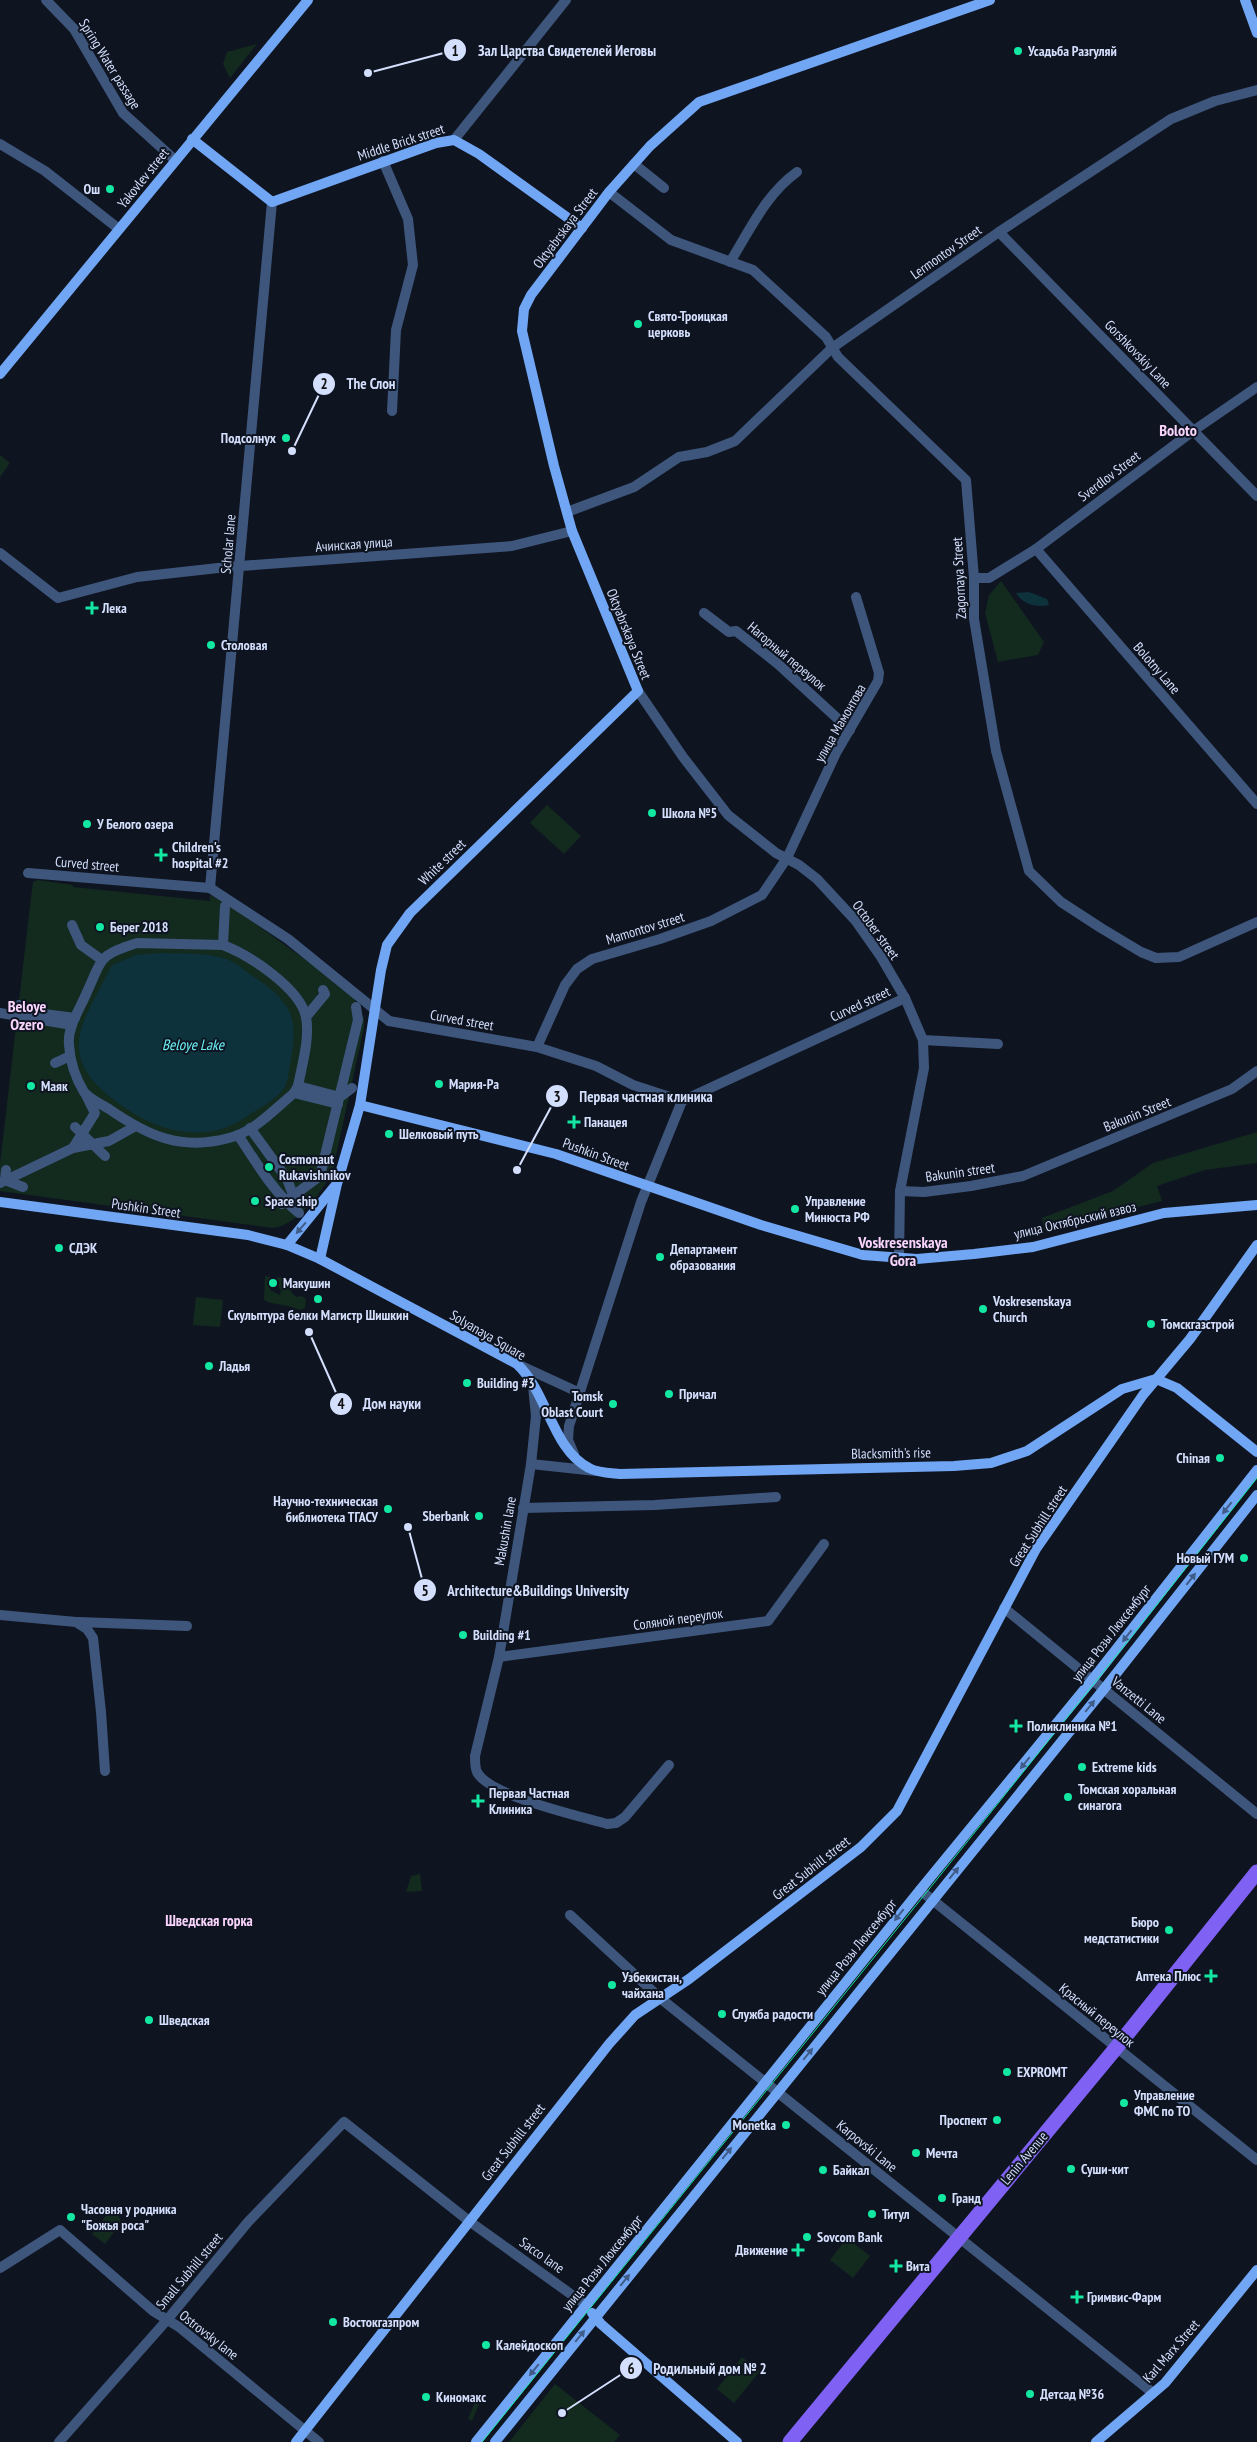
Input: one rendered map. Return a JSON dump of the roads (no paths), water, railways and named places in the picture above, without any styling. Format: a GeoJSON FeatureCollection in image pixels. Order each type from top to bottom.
{"type":"FeatureCollection","features":[{"type":"Feature","properties":{"kind":"main road","name":"Lenin Avenue"},"geometry":{"type":"LineString","coordinates":[[790,2442],[1116,2048],[1257,1872]]}},
{"type":"Feature","properties":{"kind":"street","name":"Spring Water passage"},"geometry":{"type":"LineString","coordinates":[[46,0],[74,29],[123,113],[175,160]]}},
{"type":"Feature","properties":{"kind":"street","name":"Yakovlev street"},"geometry":{"type":"LineString","coordinates":[[0,374],[308,0]]}},
{"type":"Feature","properties":{"kind":"street","name":"Middle Brick street"},"geometry":{"type":"LineString","coordinates":[[272,202],[383,161],[436,143],[454,140],[566,0]]}},
{"type":"Feature","properties":{"kind":"street","name":"Oktyabrskaya Street"},"geometry":{"type":"LineString","coordinates":[[638,691],[572,531],[522,331],[524,309],[531,295],[608,192],[663,133],[699,102],[990,0]]}},
{"type":"Feature","properties":{"kind":"street"},"geometry":{"type":"LineString","coordinates":[[1245,0],[1254,11],[1257,33]]}},
{"type":"Feature","properties":{"kind":"street","name":"Lermontov Street"},"geometry":{"type":"LineString","coordinates":[[832,348],[999,232],[1171,119],[1215,101],[1257,90]]}},
{"type":"Feature","properties":{"kind":"street"},"geometry":{"type":"LineString","coordinates":[[192,139],[272,202]]}},
{"type":"Feature","properties":{"kind":"street"},"geometry":{"type":"LineString","coordinates":[[454,140],[479,154],[582,228]]}},
{"type":"Feature","properties":{"kind":"street"},"geometry":{"type":"LineString","coordinates":[[0,144],[45,171],[119,229]]}},
{"type":"Feature","properties":{"kind":"street"},"geometry":{"type":"LineString","coordinates":[[383,161],[408,218],[413,265],[396,330],[392,411]]}},
{"type":"Feature","properties":{"kind":"street"},"geometry":{"type":"LineString","coordinates":[[634,164],[664,188]]}},
{"type":"Feature","properties":{"kind":"street"},"geometry":{"type":"LineString","coordinates":[[730,262],[771,194],[797,172]]}},
{"type":"Feature","properties":{"kind":"street","name":"Zagornaya Street"},"geometry":{"type":"LineString","coordinates":[[608,192],[671,240],[753,270],[826,337],[845,364],[966,480],[974,578],[974,618],[996,752],[1029,871],[1062,902],[1101,928],[1156,958],[1179,957],[1257,922]]}},
{"type":"Feature","properties":{"kind":"street","name":"Scholar lane"},"geometry":{"type":"LineString","coordinates":[[210,888],[272,202]]}},
{"type":"Feature","properties":{"kind":"street","name":"Gorshkovskiy Lane"},"geometry":{"type":"LineString","coordinates":[[999,232],[1257,496]]}},
{"type":"Feature","properties":{"kind":"street"},"geometry":{"type":"LineString","coordinates":[[567,512],[634,487],[679,457],[706,452],[735,441],[832,348]]}},
{"type":"Feature","properties":{"kind":"street","name":"Sverdlov Street"},"geometry":{"type":"LineString","coordinates":[[974,578],[989,578],[1036,549],[1193,431],[1257,387]]}},
{"type":"Feature","properties":{"kind":"street","name":"Ачинская улица"},"geometry":{"type":"LineString","coordinates":[[0,553],[58,598],[137,577],[240,566],[512,546],[572,531]]}},
{"type":"Feature","properties":{"kind":"street","name":"Bolotny Lane"},"geometry":{"type":"LineString","coordinates":[[1036,549],[1257,804]]}},
{"type":"Feature","properties":{"kind":"street","name":"улица Мамонтова"},"geometry":{"type":"LineString","coordinates":[[787,858],[836,753],[876,688],[879,673],[856,597]]}},
{"type":"Feature","properties":{"kind":"street","name":"Нагорный переулок"},"geometry":{"type":"LineString","coordinates":[[704,613],[729,632],[736,631],[778,664],[850,730]]}},
{"type":"Feature","properties":{"kind":"street","name":"October street"},"geometry":{"type":"LineString","coordinates":[[638,691],[683,757],[728,815],[817,879],[855,920],[881,957],[905,998],[923,1040],[924,1068],[900,1191],[899,1258]]}},
{"type":"Feature","properties":{"kind":"street","name":"White street"},"geometry":{"type":"LineString","coordinates":[[360,1104],[381,970],[387,945],[410,913],[638,691]]}},
{"type":"Feature","properties":{"kind":"street","name":"Mamontov street"},"geometry":{"type":"LineString","coordinates":[[537,1047],[566,985],[577,969],[592,959],[660,939],[711,921],[762,895],[787,858]]}},
{"type":"Feature","properties":{"kind":"street","name":"Curved street"},"geometry":{"type":"LineString","coordinates":[[28,873],[210,888],[288,939],[332,973],[375,1012],[389,1021],[537,1047],[596,1066],[633,1085],[682,1101],[905,998]]}},
{"type":"Feature","properties":{"kind":"street"},"geometry":{"type":"LineString","coordinates":[[223,945],[225,906]]}},
{"type":"Feature","properties":{"kind":"street"},"geometry":{"type":"LineString","coordinates":[[72,925],[79,948],[102,960]]}},
{"type":"Feature","properties":{"kind":"street"},"geometry":{"type":"LineString","coordinates":[[72,1148],[78,1130],[95,1114],[73,1070],[68,1044],[71,1021],[106,954],[143,941],[223,945],[235,949],[282,982],[296,998],[306,1017],[305,1046],[296,1089],[250,1128],[238,1135],[213,1141],[190,1142],[151,1137],[86,1094]]}},
{"type":"Feature","properties":{"kind":"street"},"geometry":{"type":"LineString","coordinates":[[306,1017],[325,994],[324,990]]}},
{"type":"Feature","properties":{"kind":"street"},"geometry":{"type":"LineString","coordinates":[[287,1201],[320,1176],[358,1020],[356,1007]]}},
{"type":"Feature","properties":{"kind":"street"},"geometry":{"type":"LineString","coordinates":[[35,1017],[56,1014],[71,1021]]}},
{"type":"Feature","properties":{"kind":"street"},"geometry":{"type":"LineString","coordinates":[[14,1015],[71,1021]]}},
{"type":"Feature","properties":{"kind":"street"},"geometry":{"type":"LineString","coordinates":[[923,1040],[998,1044]]}},
{"type":"Feature","properties":{"kind":"street"},"geometry":{"type":"LineString","coordinates":[[55,1063],[70,1056]]}},
{"type":"Feature","properties":{"kind":"street","name":"Bakunin street"},"geometry":{"type":"LineString","coordinates":[[900,1191],[924,1192],[961,1188],[1023,1176],[1232,1089],[1257,1071]]}},
{"type":"Feature","properties":{"kind":"street"},"geometry":{"type":"LineString","coordinates":[[339,1101],[352,1088]]}},
{"type":"Feature","properties":{"kind":"street"},"geometry":{"type":"LineString","coordinates":[[296,1089],[316,1097],[339,1101]]}},
{"type":"Feature","properties":{"kind":"street"},"geometry":{"type":"LineString","coordinates":[[578,1460],[568,1440],[569,1426],[648,1187],[682,1101]]}},
{"type":"Feature","properties":{"kind":"street"},"geometry":{"type":"LineString","coordinates":[[320,1259],[337,1184],[360,1104]]}},
{"type":"Feature","properties":{"kind":"street","name":"Pushkin Street"},"geometry":{"type":"LineString","coordinates":[[360,1104],[556,1154],[761,1225],[863,1255],[899,1258]]}},
{"type":"Feature","properties":{"kind":"street"},"geometry":{"type":"LineString","coordinates":[[2,1185],[20,1173],[72,1148],[108,1141],[134,1127]]}},
{"type":"Feature","properties":{"kind":"street"},"geometry":{"type":"LineString","coordinates":[[250,1128],[289,1181],[287,1201]]}},
{"type":"Feature","properties":{"kind":"street"},"geometry":{"type":"LineString","coordinates":[[78,1130],[105,1156]]}},
{"type":"Feature","properties":{"kind":"street"},"geometry":{"type":"LineString","coordinates":[[238,1135],[249,1155],[274,1190],[287,1201]]}},
{"type":"Feature","properties":{"kind":"street"},"geometry":{"type":"LineString","coordinates":[[249,1155],[265,1146]]}},
{"type":"Feature","properties":{"kind":"street"},"geometry":{"type":"LineString","coordinates":[[274,1190],[289,1181]]}},
{"type":"Feature","properties":{"kind":"street"},"geometry":{"type":"LineString","coordinates":[[287,1245],[337,1184]]}},
{"type":"Feature","properties":{"kind":"street","name":"Pushkin Street"},"geometry":{"type":"LineString","coordinates":[[2,1185],[287,1245],[320,1259]]}},
{"type":"Feature","properties":{"kind":"street","name":"улица Октябрьский взвоз"},"geometry":{"type":"LineString","coordinates":[[899,1258],[974,1254],[1033,1247],[1164,1213],[1257,1205]]}},
{"type":"Feature","properties":{"kind":"street","name":"Great Subhill street"},"geometry":{"type":"LineString","coordinates":[[296,2442],[609,2044],[635,2015],[689,1979],[862,1847],[897,1811],[1036,1549],[1156,1379],[1190,1338],[1257,1246]]}},
{"type":"Feature","properties":{"kind":"street","name":"Solyanaya Square"},"geometry":{"type":"LineString","coordinates":[[320,1259],[517,1364],[532,1382],[561,1440],[578,1460],[591,1469],[604,1472]]}},
{"type":"Feature","properties":{"kind":"street"},"geometry":{"type":"LineString","coordinates":[[517,1364],[580,1394]]}},
{"type":"Feature","properties":{"kind":"street"},"geometry":{"type":"LineString","coordinates":[[1156,1379],[1177,1388],[1257,1452]]}},
{"type":"Feature","properties":{"kind":"street","name":"Blacksmith's rise"},"geometry":{"type":"LineString","coordinates":[[604,1472],[620,1474],[945,1466],[991,1462],[1027,1452],[1122,1389],[1156,1379]]}},
{"type":"Feature","properties":{"kind":"street","name":"Makushin lane"},"geometry":{"type":"LineString","coordinates":[[532,1382],[536,1416],[531,1464],[498,1657],[475,1756],[477,1772],[493,1787],[528,1801],[608,1824],[616,1823],[668,1765]]}},
{"type":"Feature","properties":{"kind":"street"},"geometry":{"type":"LineString","coordinates":[[531,1464],[604,1472]]}},
{"type":"Feature","properties":{"kind":"street","name":"улица Розы Люксембург"},"geometry":{"type":"LineString","coordinates":[[476,2442],[920,1890],[1092,1680],[1257,1470]]}},
{"type":"Feature","properties":{"kind":"street","name":"улица Розы Люксембург"},"geometry":{"type":"LineString","coordinates":[[495,2442],[932,1899],[1104,1689],[1257,1495]]}},
{"type":"Feature","properties":{"kind":"street"},"geometry":{"type":"LineString","coordinates":[[523,1508],[655,1505],[776,1497]]}},
{"type":"Feature","properties":{"kind":"street","name":"Соляной переулок"},"geometry":{"type":"LineString","coordinates":[[498,1657],[768,1621],[824,1544]]}},
{"type":"Feature","properties":{"kind":"street","name":"Vanzetti Lane"},"geometry":{"type":"LineString","coordinates":[[1004,1608],[1257,1814]]}},
{"type":"Feature","properties":{"kind":"street"},"geometry":{"type":"LineString","coordinates":[[0,1615],[76,1622],[187,1626]]}},
{"type":"Feature","properties":{"kind":"street"},"geometry":{"type":"LineString","coordinates":[[76,1622],[87,1629],[93,1638],[102,1712],[105,1771]]}},
{"type":"Feature","properties":{"kind":"street","name":"Красный переулок"},"geometry":{"type":"LineString","coordinates":[[920,1890],[1257,2160]]}},
{"type":"Feature","properties":{"kind":"street","name":"Karpovski Lane"},"geometry":{"type":"LineString","coordinates":[[570,1915],[660,1998],[1153,2393]]}},
{"type":"Feature","properties":{"kind":"street","name":"Sacco lane"},"geometry":{"type":"LineString","coordinates":[[344,2122],[469,2221],[586,2305],[595,2318],[737,2442]]}},
{"type":"Feature","properties":{"kind":"street","name":"Small Subhill street"},"geometry":{"type":"LineString","coordinates":[[59,2442],[167,2320],[248,2222],[344,2122]]}},
{"type":"Feature","properties":{"kind":"street","name":"Ostrovsky lane"},"geometry":{"type":"LineString","coordinates":[[0,2268],[60,2230],[153,2311],[179,2327],[319,2442]]}},
{"type":"Feature","properties":{"kind":"street","name":"Karl Marx Street"},"geometry":{"type":"LineString","coordinates":[[1096,2442],[1165,2384],[1257,2270]]}},
{"type":"Feature","properties":{"kind":"water"},"geometry":{"type":"Polygon","coordinates":[[[1029,592],[1047,599],[1049,605],[1030,604],[1022,600],[1016,593],[1029,592]]]}},
{"type":"Feature","properties":{"kind":"water","name":"Beloye Lake"},"geometry":{"type":"Polygon","coordinates":[[[161,953],[204,955],[229,960],[276,993],[289,1010],[294,1031],[286,1085],[278,1096],[270,1102],[225,1128],[210,1132],[180,1131],[152,1123],[113,1099],[95,1082],[84,1066],[79,1051],[80,1035],[92,1003],[112,965],[136,955],[161,953]]]}},
{"type":"Feature","properties":{"kind":"tram line"},"geometry":{"type":"LineString","coordinates":[[482,2442],[968,1841],[1257,1478]]}},
{"type":"Feature","properties":{"kind":"place","name":"Усадьба Разгуляй"},"geometry":{"type":"Point","coordinates":[1018,51]}},
{"type":"Feature","properties":{"kind":"place","name":"Зал Царства Свидетелей Иеговы"},"geometry":{"type":"Point","coordinates":[368,73]}},
{"type":"Feature","properties":{"kind":"place","name":"Ош"},"geometry":{"type":"Point","coordinates":[110,189]}},
{"type":"Feature","properties":{"kind":"place","name":"Свято-Троицкая церковь"},"geometry":{"type":"Point","coordinates":[638,324]}},
{"type":"Feature","properties":{"kind":"place","name":"Подсолнух"},"geometry":{"type":"Point","coordinates":[286,438]}},
{"type":"Feature","properties":{"kind":"place","name":"The Слон"},"geometry":{"type":"Point","coordinates":[292,451]}},
{"type":"Feature","properties":{"kind":"place","name":"Лека"},"geometry":{"type":"Point","coordinates":[92,608]}},
{"type":"Feature","properties":{"kind":"place","name":"Столовая"},"geometry":{"type":"Point","coordinates":[211,645]}},
{"type":"Feature","properties":{"kind":"place","name":"Школа №5"},"geometry":{"type":"Point","coordinates":[652,813]}},
{"type":"Feature","properties":{"kind":"place","name":"У Белого озера"},"geometry":{"type":"Point","coordinates":[87,824]}},
{"type":"Feature","properties":{"kind":"place","name":"Children's hospital #2"},"geometry":{"type":"Point","coordinates":[161,855]}},
{"type":"Feature","properties":{"kind":"place","name":"Берег 2018"},"geometry":{"type":"Point","coordinates":[100,927]}},
{"type":"Feature","properties":{"kind":"place","name":"Мария-Ра"},"geometry":{"type":"Point","coordinates":[439,1084]}},
{"type":"Feature","properties":{"kind":"place","name":"Маяк"},"geometry":{"type":"Point","coordinates":[31,1086]}},
{"type":"Feature","properties":{"kind":"place","name":"Панацея"},"geometry":{"type":"Point","coordinates":[574,1122]}},
{"type":"Feature","properties":{"kind":"place","name":"Шелковый путь"},"geometry":{"type":"Point","coordinates":[389,1134]}},
{"type":"Feature","properties":{"kind":"place","name":"Cosmonaut Rukavishnikov"},"geometry":{"type":"Point","coordinates":[269,1167]}},
{"type":"Feature","properties":{"kind":"place","name":"Первая частная клиника"},"geometry":{"type":"Point","coordinates":[517,1170]}},
{"type":"Feature","properties":{"kind":"place","name":"Space ship"},"geometry":{"type":"Point","coordinates":[255,1201]}},
{"type":"Feature","properties":{"kind":"place","name":"Управление Минюста РФ"},"geometry":{"type":"Point","coordinates":[795,1209]}},
{"type":"Feature","properties":{"kind":"place","name":"СДЭК"},"geometry":{"type":"Point","coordinates":[59,1248]}},
{"type":"Feature","properties":{"kind":"place","name":"Департамент образования"},"geometry":{"type":"Point","coordinates":[660,1257]}},
{"type":"Feature","properties":{"kind":"place","name":"Макушин"},"geometry":{"type":"Point","coordinates":[273,1283]}},
{"type":"Feature","properties":{"kind":"place","name":"Скульптура белки Магистр Шишкин"},"geometry":{"type":"Point","coordinates":[318,1299]}},
{"type":"Feature","properties":{"kind":"place","name":"Voskresenskaya Church"},"geometry":{"type":"Point","coordinates":[983,1309]}},
{"type":"Feature","properties":{"kind":"place","name":"Томскгазстрой"},"geometry":{"type":"Point","coordinates":[1151,1324]}},
{"type":"Feature","properties":{"kind":"place","name":"Дом науки"},"geometry":{"type":"Point","coordinates":[309,1332]}},
{"type":"Feature","properties":{"kind":"place","name":"Ладья"},"geometry":{"type":"Point","coordinates":[209,1366]}},
{"type":"Feature","properties":{"kind":"place","name":"Building #3"},"geometry":{"type":"Point","coordinates":[467,1383]}},
{"type":"Feature","properties":{"kind":"place","name":"Причал"},"geometry":{"type":"Point","coordinates":[669,1394]}},
{"type":"Feature","properties":{"kind":"place","name":"Tomsk Oblast Court"},"geometry":{"type":"Point","coordinates":[613,1404]}},
{"type":"Feature","properties":{"kind":"place","name":"Chinaя"},"geometry":{"type":"Point","coordinates":[1220,1458]}},
{"type":"Feature","properties":{"kind":"place","name":"Научно-техническая библиотека ТГАСУ"},"geometry":{"type":"Point","coordinates":[388,1509]}},
{"type":"Feature","properties":{"kind":"place","name":"Sberbank"},"geometry":{"type":"Point","coordinates":[479,1516]}},
{"type":"Feature","properties":{"kind":"place","name":"Architecture&Buildings University"},"geometry":{"type":"Point","coordinates":[408,1527]}},
{"type":"Feature","properties":{"kind":"place","name":"Новый ГУМ"},"geometry":{"type":"Point","coordinates":[1244,1558]}},
{"type":"Feature","properties":{"kind":"place","name":"Building #1"},"geometry":{"type":"Point","coordinates":[463,1635]}},
{"type":"Feature","properties":{"kind":"place","name":"Поликлиника №1"},"geometry":{"type":"Point","coordinates":[1016,1726]}},
{"type":"Feature","properties":{"kind":"place","name":"Extreme kids"},"geometry":{"type":"Point","coordinates":[1082,1767]}},
{"type":"Feature","properties":{"kind":"place","name":"Томская хоральная синагога"},"geometry":{"type":"Point","coordinates":[1068,1797]}},
{"type":"Feature","properties":{"kind":"place","name":"Первая Частная Клиника"},"geometry":{"type":"Point","coordinates":[478,1801]}},
{"type":"Feature","properties":{"kind":"place","name":"Бюро медстатистики"},"geometry":{"type":"Point","coordinates":[1169,1930]}},
{"type":"Feature","properties":{"kind":"place","name":"Аптека Плюс"},"geometry":{"type":"Point","coordinates":[1211,1976]}},
{"type":"Feature","properties":{"kind":"place","name":"Узбекистан, чайхана"},"geometry":{"type":"Point","coordinates":[612,1985]}},
{"type":"Feature","properties":{"kind":"place","name":"Служба радости"},"geometry":{"type":"Point","coordinates":[722,2014]}},
{"type":"Feature","properties":{"kind":"place","name":"Шведская"},"geometry":{"type":"Point","coordinates":[149,2020]}},
{"type":"Feature","properties":{"kind":"place","name":"EXPROMT"},"geometry":{"type":"Point","coordinates":[1007,2072]}},
{"type":"Feature","properties":{"kind":"place","name":"Управление ФМС по ТО"},"geometry":{"type":"Point","coordinates":[1124,2103]}},
{"type":"Feature","properties":{"kind":"place","name":"Проспект"},"geometry":{"type":"Point","coordinates":[997,2120]}},
{"type":"Feature","properties":{"kind":"place","name":"Monetka"},"geometry":{"type":"Point","coordinates":[786,2125]}},
{"type":"Feature","properties":{"kind":"place","name":"Мечта"},"geometry":{"type":"Point","coordinates":[916,2153]}},
{"type":"Feature","properties":{"kind":"place","name":"Суши-кит"},"geometry":{"type":"Point","coordinates":[1071,2169]}},
{"type":"Feature","properties":{"kind":"place","name":"Байкал"},"geometry":{"type":"Point","coordinates":[823,2170]}},
{"type":"Feature","properties":{"kind":"place","name":"Гранд"},"geometry":{"type":"Point","coordinates":[942,2198]}},
{"type":"Feature","properties":{"kind":"place","name":"Титул"},"geometry":{"type":"Point","coordinates":[872,2214]}},
{"type":"Feature","properties":{"kind":"place","name":"Часовня у родника \"Божья роса\""},"geometry":{"type":"Point","coordinates":[71,2217]}},
{"type":"Feature","properties":{"kind":"place","name":"Sovcom Bank"},"geometry":{"type":"Point","coordinates":[807,2237]}},
{"type":"Feature","properties":{"kind":"place","name":"Движение"},"geometry":{"type":"Point","coordinates":[798,2250]}},
{"type":"Feature","properties":{"kind":"place","name":"Вита"},"geometry":{"type":"Point","coordinates":[896,2266]}},
{"type":"Feature","properties":{"kind":"place","name":"Гримвис-Фарм"},"geometry":{"type":"Point","coordinates":[1077,2297]}},
{"type":"Feature","properties":{"kind":"place","name":"Востокгазпром"},"geometry":{"type":"Point","coordinates":[333,2322]}},
{"type":"Feature","properties":{"kind":"place","name":"Калейдоскоп"},"geometry":{"type":"Point","coordinates":[486,2345]}},
{"type":"Feature","properties":{"kind":"place","name":"Детсад №36"},"geometry":{"type":"Point","coordinates":[1030,2394]}},
{"type":"Feature","properties":{"kind":"place","name":"Киномакс"},"geometry":{"type":"Point","coordinates":[426,2397]}},
{"type":"Feature","properties":{"kind":"place","name":"Родильный дом № 2"},"geometry":{"type":"Point","coordinates":[562,2413]}},
{"type":"Feature","properties":{"kind":"district","name":"Boloto"},"geometry":{"type":"Point","coordinates":[1178,430]}},
{"type":"Feature","properties":{"kind":"district","name":"Beloye Ozero"},"geometry":{"type":"Point","coordinates":[27,1015]}},
{"type":"Feature","properties":{"kind":"district","name":"Voskresenskaya Gora"},"geometry":{"type":"Point","coordinates":[903,1251]}},
{"type":"Feature","properties":{"kind":"district","name":"Шведская горка"},"geometry":{"type":"Point","coordinates":[209,1920]}}]}
